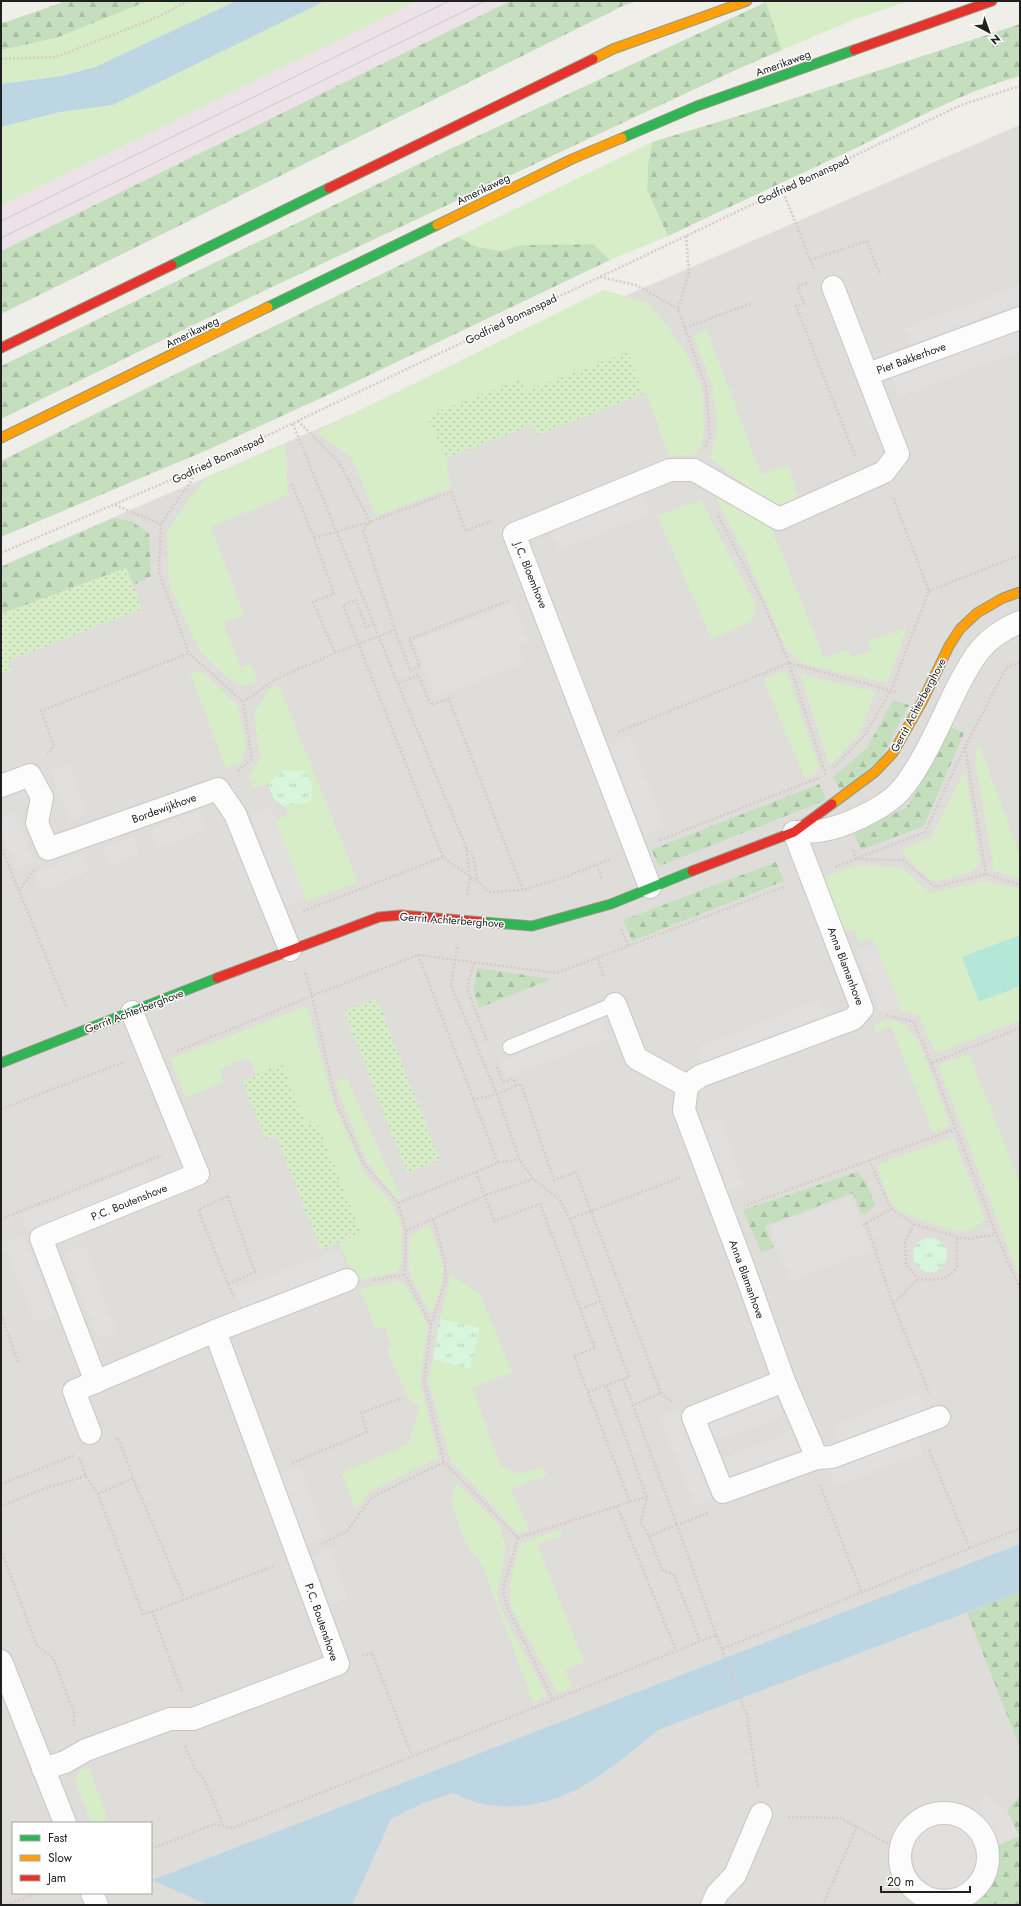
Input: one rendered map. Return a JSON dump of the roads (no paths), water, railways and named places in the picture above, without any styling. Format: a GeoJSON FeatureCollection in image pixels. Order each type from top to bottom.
{"type":"FeatureCollection","features":[{"type":"Feature","properties":{"kind":"main road"},"geometry":{"type":"LineString","coordinates":[[1,348],[613,49],[747,1]]}},
{"type":"Feature","properties":{"kind":"main road","name":"Amerikaweg"},"geometry":{"type":"LineString","coordinates":[[1,438],[572,159],[697,106],[992,1]]}},
{"type":"Feature","properties":{"kind":"main road","name":"Gerrit Achterberghove"},"geometry":{"type":"LineString","coordinates":[[1,1063],[293,949],[379,918],[401,915],[532,926],[611,904],[650,887],[794,832],[875,772],[893,753],[922,702],[949,646],[960,629],[977,613],[1003,598],[1020,592]]}},
{"type":"Feature","properties":{"kind":"street","name":"Piet Bakkerhove"},"geometry":{"type":"LineString","coordinates":[[833,287],[868,374],[1020,318]]}},
{"type":"Feature","properties":{"kind":"street","name":"J.C. Bloemhove"},"geometry":{"type":"LineString","coordinates":[[650,887],[537,589],[514,534],[670,470],[694,470],[779,519],[874,476],[898,454],[868,374]]}},
{"type":"Feature","properties":{"kind":"street","name":"Gerrit Achterberghove"},"geometry":{"type":"LineString","coordinates":[[794,832],[824,830],[845,823],[878,809],[896,795],[915,769],[974,656],[989,639],[1020,622]]}},
{"type":"Feature","properties":{"kind":"street","name":"Bordewijkhove"},"geometry":{"type":"LineString","coordinates":[[1,786],[30,775],[42,797],[37,823],[48,850],[218,789],[235,814],[278,921],[293,949]]}},
{"type":"Feature","properties":{"kind":"street","name":"Anna Blamanhove"},"geometry":{"type":"LineString","coordinates":[[794,832],[862,1009],[853,1019],[700,1076],[687,1086],[684,1110],[707,1168],[814,1460]]}},
{"type":"Feature","properties":{"kind":"street"},"geometry":{"type":"LineString","coordinates":[[615,1004],[636,1058],[687,1086]]}},
{"type":"Feature","properties":{"kind":"street","name":"P.C. Boutenshove"},"geometry":{"type":"LineString","coordinates":[[96,1382],[40,1238],[198,1174],[132,1012]]}},
{"type":"Feature","properties":{"kind":"street"},"geometry":{"type":"LineString","coordinates":[[90,1433],[74,1391],[215,1331],[347,1280]]}},
{"type":"Feature","properties":{"kind":"street","name":"P.C. Boutenshove"},"geometry":{"type":"LineString","coordinates":[[43,1769],[65,1762],[86,1750],[170,1719],[193,1719],[338,1664],[215,1331]]}},
{"type":"Feature","properties":{"kind":"street"},"geometry":{"type":"LineString","coordinates":[[784,1381],[693,1417],[723,1492],[814,1460],[832,1457],[939,1418]]}},
{"type":"Feature","properties":{"kind":"street"},"geometry":{"type":"LineString","coordinates":[[3,1673],[64,1822]]}},
{"type":"Feature","properties":{"kind":"street"},"geometry":{"type":"LineString","coordinates":[[941,1812],[956,1813],[969,1819],[980,1829],[987,1842],[989,1857],[986,1872],[979,1885],[968,1895],[939,1903],[917,1892],[909,1884],[903,1873],[900,1862],[900,1850],[905,1836],[914,1824],[926,1816],[941,1812]]}},
{"type":"Feature","properties":{"kind":"street"},"geometry":{"type":"LineString","coordinates":[[712,1905],[717,1894],[735,1875],[761,1814]]}},
{"type":"Feature","properties":{"kind":"street"},"geometry":{"type":"LineString","coordinates":[[92,1894],[97,1905]]}},
{"type":"Feature","properties":{"kind":"lane"},"geometry":{"type":"LineString","coordinates":[[510,1047],[615,1004]]}},
{"type":"Feature","properties":{"kind":"water"},"geometry":{"type":"Polygon","coordinates":[[[236,1],[325,1],[113,105],[60,112],[1,127],[1,84],[62,76],[95,67],[236,1]]]}},
{"type":"Feature","properties":{"kind":"water"},"geometry":{"type":"Polygon","coordinates":[[[1020,1544],[1020,1592],[658,1730],[618,1763],[577,1789],[555,1799],[531,1805],[506,1806],[478,1803],[453,1793],[423,1803],[391,1819],[352,1905],[208,1905],[152,1880],[1020,1544]]]}},
{"type":"Feature","properties":{"kind":"tram line"},"geometry":{"type":"LineString","coordinates":[[1,221],[449,1]]}},
{"type":"Feature","properties":{"kind":"tram line"},"geometry":{"type":"LineString","coordinates":[[1,238],[485,1]]}}]}
